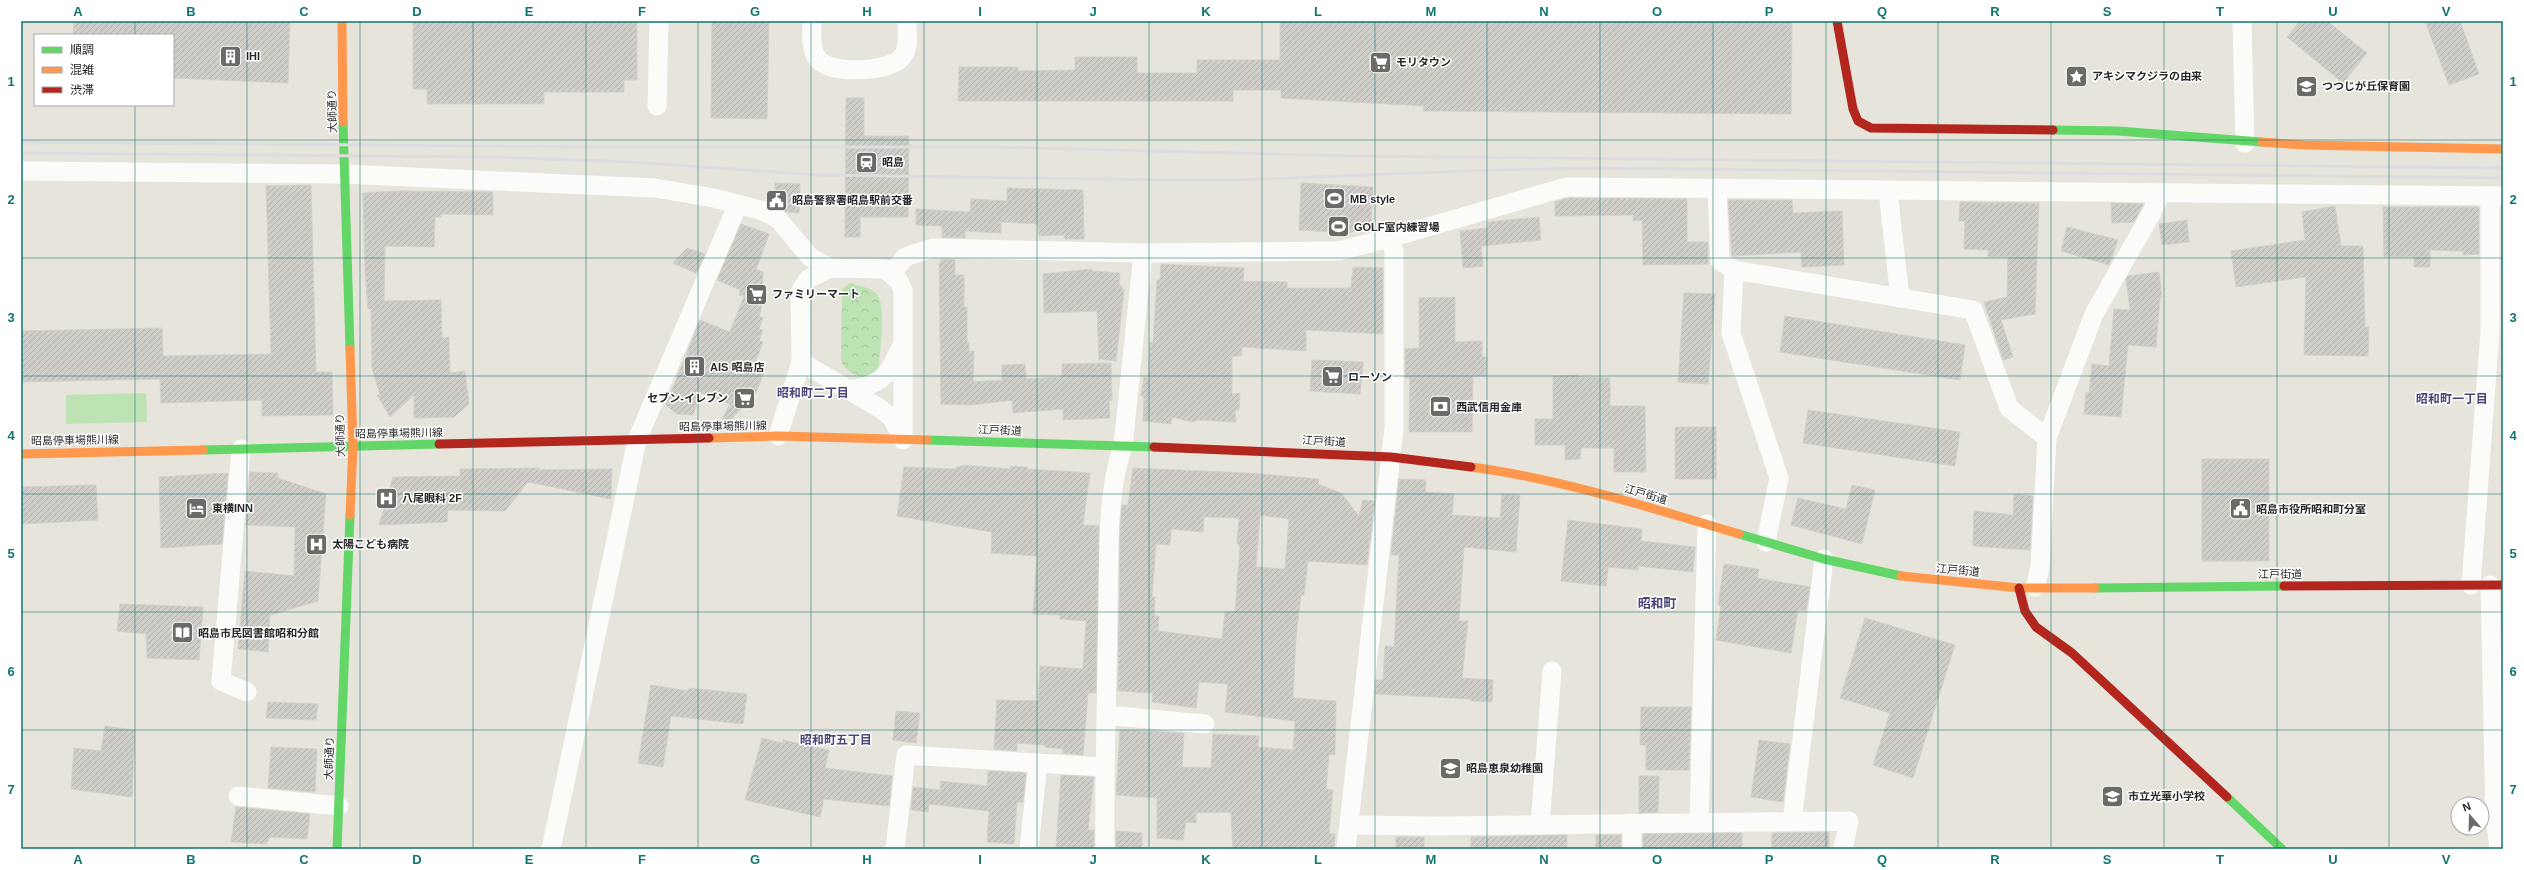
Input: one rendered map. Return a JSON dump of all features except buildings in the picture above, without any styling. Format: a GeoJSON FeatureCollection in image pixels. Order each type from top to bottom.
{"type":"FeatureCollection","features":[{"type":"Feature","properties":{"kind":"street","name":"大師通り"},"geometry":{"type":"LineString","coordinates":[[337,849],[353,446],[344,174],[342,21]]}},
{"type":"Feature","properties":{"kind":"street"},"geometry":{"type":"LineString","coordinates":[[657,106],[659,21]]}},
{"type":"Feature","properties":{"kind":"street"},"geometry":{"type":"LineString","coordinates":[[812,21],[812,47],[820,62],[834,68],[879,69],[891,66],[903,56],[907,44],[907,21]]}},
{"type":"Feature","properties":{"kind":"street"},"geometry":{"type":"LineString","coordinates":[[1837,21],[1853,109],[1858,121],[1870,128],[2118,131],[2245,142],[2503,149]]}},
{"type":"Feature","properties":{"kind":"street"},"geometry":{"type":"LineString","coordinates":[[2242,21],[2245,142]]}},
{"type":"Feature","properties":{"kind":"street"},"geometry":{"type":"LineString","coordinates":[[21,171],[344,174],[656,188],[738,204],[760,210],[778,219],[810,258],[830,268],[885,269],[892,273],[900,281],[903,290],[903,440]]}},
{"type":"Feature","properties":{"kind":"street"},"geometry":{"type":"LineString","coordinates":[[892,273],[906,257],[921,250],[933,248],[1143,253],[1338,251],[1390,238],[1566,187],[2497,196],[2490,332],[2471,585]]}},
{"type":"Feature","properties":{"kind":"street"},"geometry":{"type":"LineString","coordinates":[[1717,188],[1720,262],[1734,270],[1973,310],[2009,408],[2047,438]]}},
{"type":"Feature","properties":{"kind":"street"},"geometry":{"type":"LineString","coordinates":[[1888,190],[1900,298]]}},
{"type":"Feature","properties":{"kind":"street"},"geometry":{"type":"LineString","coordinates":[[2160,193],[2152,214],[2094,314],[2047,438],[2040,568],[2027,587],[2021,606],[2033,625],[2072,652],[2282,849]]}},
{"type":"Feature","properties":{"kind":"street"},"geometry":{"type":"LineString","coordinates":[[551,849],[637,440],[738,204]]}},
{"type":"Feature","properties":{"kind":"street"},"geometry":{"type":"LineString","coordinates":[[1346,849],[1392,457],[1394,428],[1394,251],[1390,238]]}},
{"type":"Feature","properties":{"kind":"street"},"geometry":{"type":"LineString","coordinates":[[1105,849],[1104,767],[1110,547],[1116,466],[1122,446],[1143,253]]}},
{"type":"Feature","properties":{"kind":"street"},"geometry":{"type":"LineString","coordinates":[[778,436],[801,362],[800,292],[808,279],[830,268]]}},
{"type":"Feature","properties":{"kind":"street"},"geometry":{"type":"LineString","coordinates":[[1734,270],[1731,333],[1779,478],[1766,542]]}},
{"type":"Feature","properties":{"kind":"street"},"geometry":{"type":"LineString","coordinates":[[848,390],[869,387],[879,381],[895,360],[903,342]]}},
{"type":"Feature","properties":{"kind":"street"},"geometry":{"type":"LineString","coordinates":[[801,362],[892,418],[903,440]]}},
{"type":"Feature","properties":{"kind":"street","name":"昭島停車場熊川線"},"geometry":{"type":"LineString","coordinates":[[21,454],[778,436]]}},
{"type":"Feature","properties":{"kind":"street","name":"江戸街道"},"geometry":{"type":"LineString","coordinates":[[778,436],[1122,446],[1392,457],[1494,470],[1547,481],[1707,524],[1824,560],[1900,576],[2027,587],[2496,585]]}},
{"type":"Feature","properties":{"kind":"street"},"geometry":{"type":"LineString","coordinates":[[241,449],[221,681],[247,692]]}},
{"type":"Feature","properties":{"kind":"street"},"geometry":{"type":"LineString","coordinates":[[1699,822],[1707,524]]}},
{"type":"Feature","properties":{"kind":"street"},"geometry":{"type":"LineString","coordinates":[[1792,821],[1824,560]]}},
{"type":"Feature","properties":{"kind":"street"},"geometry":{"type":"LineString","coordinates":[[2496,585],[2495,818],[2499,849]]}},
{"type":"Feature","properties":{"kind":"street"},"geometry":{"type":"LineString","coordinates":[[1540,825],[1552,671]]}},
{"type":"Feature","properties":{"kind":"street"},"geometry":{"type":"LineString","coordinates":[[1106,715],[1205,724]]}},
{"type":"Feature","properties":{"kind":"street"},"geometry":{"type":"LineString","coordinates":[[895,849],[906,755],[1104,767]]}},
{"type":"Feature","properties":{"kind":"street"},"geometry":{"type":"LineString","coordinates":[[1029,849],[1038,763]]}},
{"type":"Feature","properties":{"kind":"street"},"geometry":{"type":"LineString","coordinates":[[238,796],[339,806]]}},
{"type":"Feature","properties":{"kind":"street"},"geometry":{"type":"LineString","coordinates":[[1349,825],[1540,825],[1849,821],[1843,849]]}},
{"type":"Feature","properties":{"kind":"street"},"geometry":{"type":"LineString","coordinates":[[1632,823],[1632,849]]}},
{"type":"Feature","properties":{"kind":"green space"},"geometry":{"type":"Polygon","coordinates":[[[850,283],[876,293],[882,310],[879,365],[875,373],[868,378],[852,373],[845,367],[841,360],[842,289],[850,283]]]}},
{"type":"Feature","properties":{"kind":"green space"},"geometry":{"type":"Polygon","coordinates":[[[146,393],[147,422],[66,424],[66,395],[146,393]]]}},
{"type":"Feature","properties":{"kind":"railway"},"geometry":{"type":"LineString","coordinates":[[21,142],[606,147],[991,147],[1353,156],[2503,168]]}},
{"type":"Feature","properties":{"kind":"railway"},"geometry":{"type":"LineString","coordinates":[[21,153],[493,157],[631,162],[819,175],[1164,180],[1238,180],[1492,170],[1607,168],[2503,178]]}},
{"type":"Feature","properties":{"kind":"traffic: fast"},"geometry":{"type":"LineString","coordinates":[[343,122],[350,349]]}},
{"type":"Feature","properties":{"kind":"traffic: fast"},"geometry":{"type":"LineString","coordinates":[[2053,130],[2118,131],[2262,142]]}},
{"type":"Feature","properties":{"kind":"traffic: fast"},"geometry":{"type":"LineString","coordinates":[[927,440],[1154,447]]}},
{"type":"Feature","properties":{"kind":"traffic: fast"},"geometry":{"type":"LineString","coordinates":[[203,450],[439,444]]}},
{"type":"Feature","properties":{"kind":"traffic: fast"},"geometry":{"type":"LineString","coordinates":[[337,849],[350,515]]}},
{"type":"Feature","properties":{"kind":"traffic: fast"},"geometry":{"type":"LineString","coordinates":[[1739,534],[1824,559],[1901,576]]}},
{"type":"Feature","properties":{"kind":"traffic: fast"},"geometry":{"type":"LineString","coordinates":[[2095,588],[2284,586]]}},
{"type":"Feature","properties":{"kind":"traffic: fast"},"geometry":{"type":"LineString","coordinates":[[2227,797],[2282,849]]}},
{"type":"Feature","properties":{"kind":"traffic: slow"},"geometry":{"type":"LineString","coordinates":[[342,21],[343,122]]}},
{"type":"Feature","properties":{"kind":"traffic: slow"},"geometry":{"type":"LineString","coordinates":[[2262,142],[2303,145],[2503,149]]}},
{"type":"Feature","properties":{"kind":"traffic: slow"},"geometry":{"type":"LineString","coordinates":[[350,349],[353,446],[350,515]]}},
{"type":"Feature","properties":{"kind":"traffic: slow"},"geometry":{"type":"LineString","coordinates":[[709,438],[778,436],[927,440]]}},
{"type":"Feature","properties":{"kind":"traffic: slow"},"geometry":{"type":"LineString","coordinates":[[21,454],[203,450]]}},
{"type":"Feature","properties":{"kind":"traffic: slow"},"geometry":{"type":"LineString","coordinates":[[1471,467],[1539,479],[1606,495],[1739,534]]}},
{"type":"Feature","properties":{"kind":"traffic: slow"},"geometry":{"type":"LineString","coordinates":[[1901,576],[2019,588],[2095,588]]}},
{"type":"Feature","properties":{"kind":"traffic: jam"},"geometry":{"type":"LineString","coordinates":[[1837,21],[1853,109],[1858,121],[1871,128],[2053,130]]}},
{"type":"Feature","properties":{"kind":"traffic: jam"},"geometry":{"type":"LineString","coordinates":[[439,444],[709,438]]}},
{"type":"Feature","properties":{"kind":"traffic: jam"},"geometry":{"type":"LineString","coordinates":[[1154,447],[1391,457],[1471,467]]}},
{"type":"Feature","properties":{"kind":"traffic: jam"},"geometry":{"type":"LineString","coordinates":[[2284,586],[2503,585]]}},
{"type":"Feature","properties":{"kind":"traffic: jam"},"geometry":{"type":"LineString","coordinates":[[2019,588],[2025,611],[2036,627],[2072,653],[2227,797]]}},
{"type":"Feature","properties":{"kind":"place","name":"IHI"},"geometry":{"type":"Point","coordinates":[231,56]}},
{"type":"Feature","properties":{"kind":"place","name":"モリタウン"},"geometry":{"type":"Point","coordinates":[1381,62]}},
{"type":"Feature","properties":{"kind":"place","name":"アキシマクジラの由来"},"geometry":{"type":"Point","coordinates":[2076,76]}},
{"type":"Feature","properties":{"kind":"place","name":"つつじが丘保育園"},"geometry":{"type":"Point","coordinates":[2307,86]}},
{"type":"Feature","properties":{"kind":"place","name":"昭島"},"geometry":{"type":"Point","coordinates":[866,162]}},
{"type":"Feature","properties":{"kind":"place","name":"MB style"},"geometry":{"type":"Point","coordinates":[1334,199]}},
{"type":"Feature","properties":{"kind":"place","name":"昭島警察署昭島駅前交番"},"geometry":{"type":"Point","coordinates":[776,200]}},
{"type":"Feature","properties":{"kind":"place","name":"GOLF室内練習場"},"geometry":{"type":"Point","coordinates":[1338,227]}},
{"type":"Feature","properties":{"kind":"place","name":"ファミリーマート"},"geometry":{"type":"Point","coordinates":[757,294]}},
{"type":"Feature","properties":{"kind":"place","name":"AIS 昭島店"},"geometry":{"type":"Point","coordinates":[695,367]}},
{"type":"Feature","properties":{"kind":"place","name":"ローソン"},"geometry":{"type":"Point","coordinates":[1332,377]}},
{"type":"Feature","properties":{"kind":"place","name":"セブン-イレブン"},"geometry":{"type":"Point","coordinates":[744,398]}},
{"type":"Feature","properties":{"kind":"place","name":"西武信用金庫"},"geometry":{"type":"Point","coordinates":[1441,407]}},
{"type":"Feature","properties":{"kind":"place","name":"八尾眼科 2F"},"geometry":{"type":"Point","coordinates":[387,498]}},
{"type":"Feature","properties":{"kind":"place","name":"東横INN"},"geometry":{"type":"Point","coordinates":[196,508]}},
{"type":"Feature","properties":{"kind":"place","name":"昭島市役所昭和町分室"},"geometry":{"type":"Point","coordinates":[2240,509]}},
{"type":"Feature","properties":{"kind":"place","name":"太陽こども病院"},"geometry":{"type":"Point","coordinates":[316,544]}},
{"type":"Feature","properties":{"kind":"place","name":"昭島市民図書館昭和分館"},"geometry":{"type":"Point","coordinates":[182,633]}},
{"type":"Feature","properties":{"kind":"place","name":"昭島恵泉幼稚園"},"geometry":{"type":"Point","coordinates":[1450,768]}},
{"type":"Feature","properties":{"kind":"place","name":"市立光華小学校"},"geometry":{"type":"Point","coordinates":[2112,796]}},
{"type":"Feature","properties":{"kind":"district","name":"昭和町二丁目"},"geometry":{"type":"Point","coordinates":[813,393]}},
{"type":"Feature","properties":{"kind":"district","name":"昭和町一丁目"},"geometry":{"type":"Point","coordinates":[2452,399]}},
{"type":"Feature","properties":{"kind":"district","name":"昭和町"},"geometry":{"type":"Point","coordinates":[1657,603]}},
{"type":"Feature","properties":{"kind":"district","name":"昭和町五丁目"},"geometry":{"type":"Point","coordinates":[836,740]}}]}
